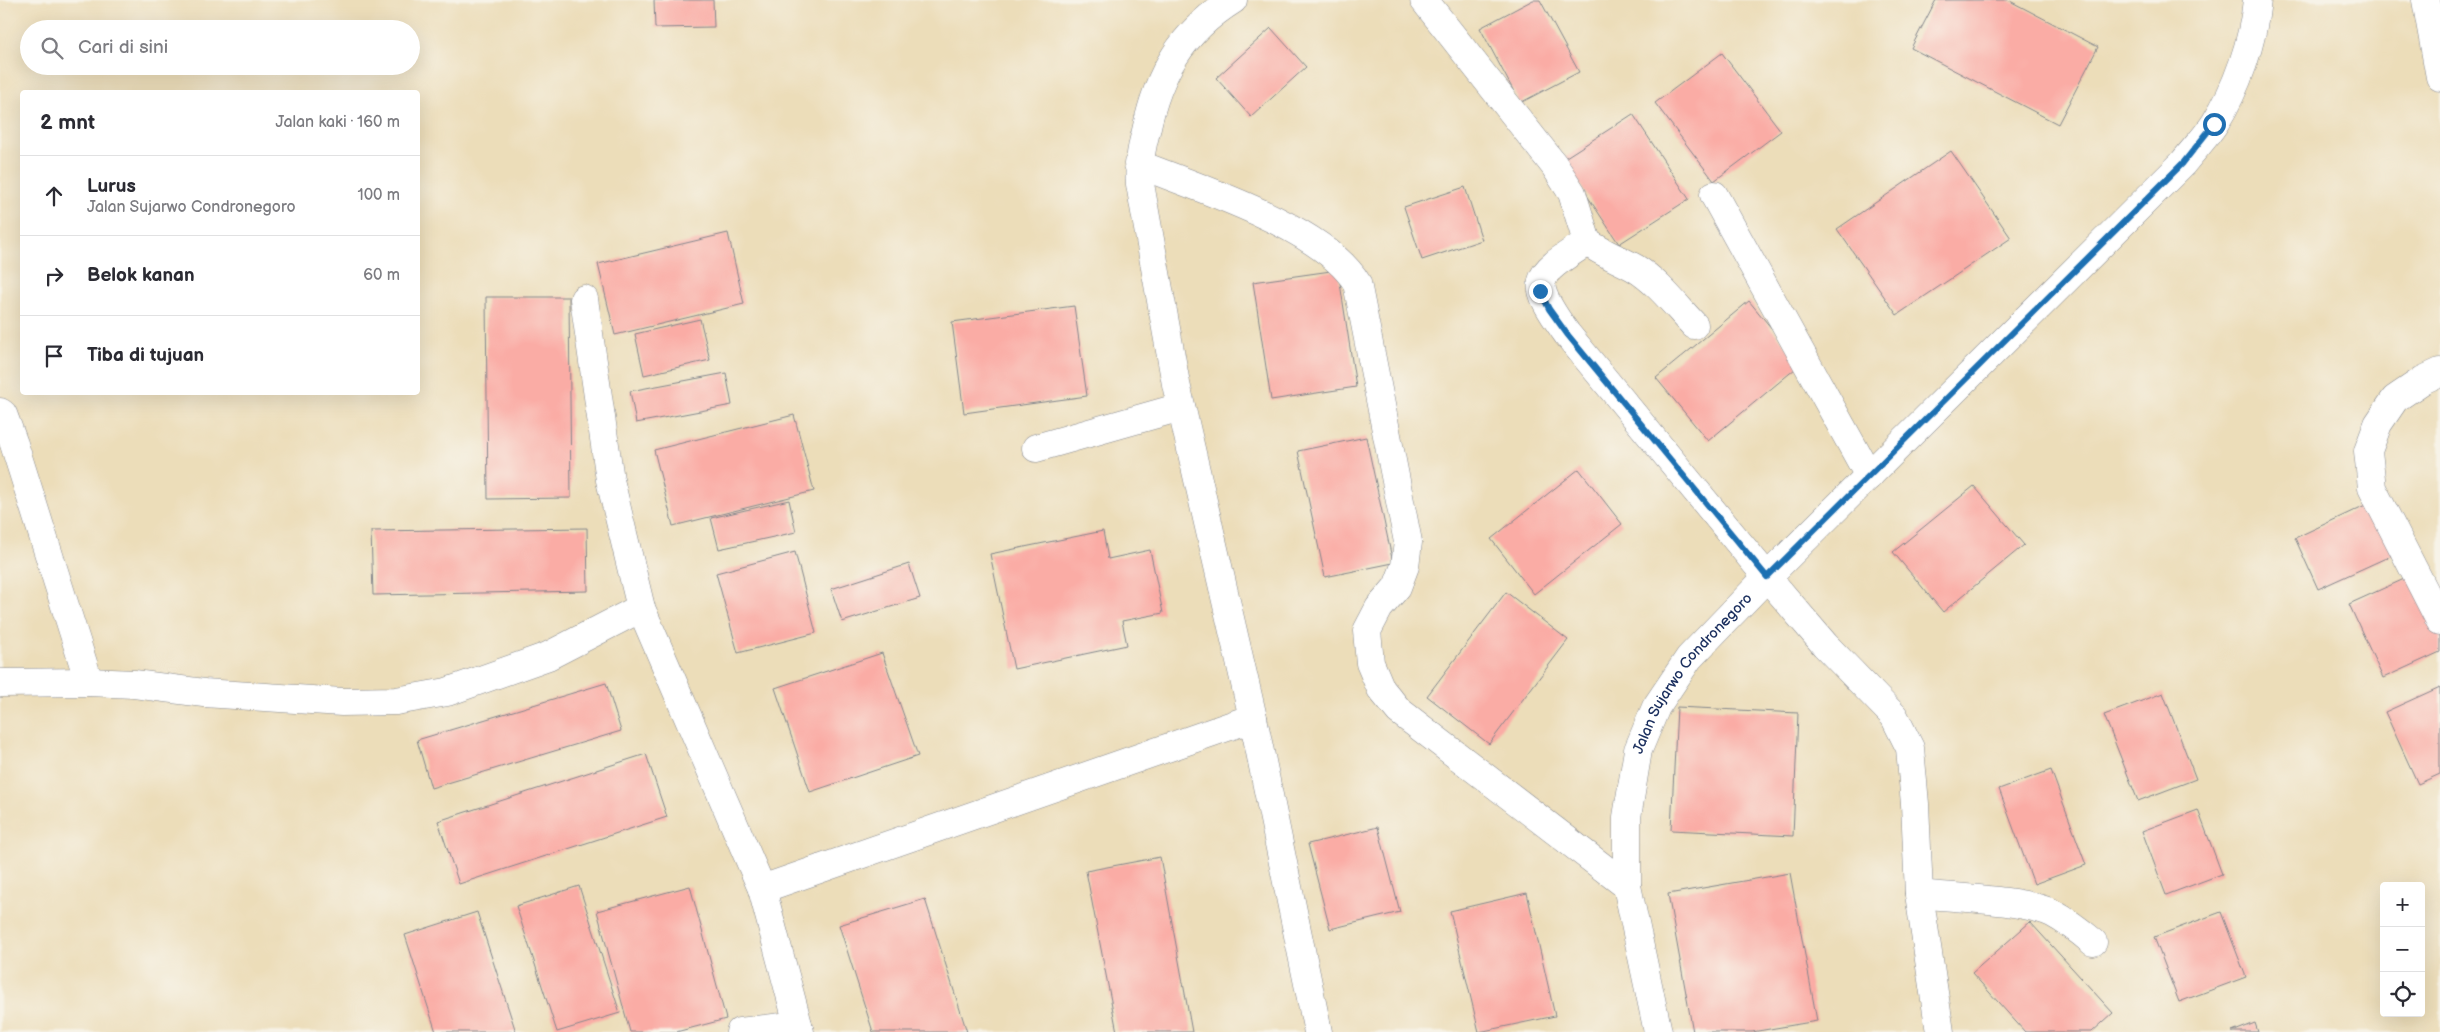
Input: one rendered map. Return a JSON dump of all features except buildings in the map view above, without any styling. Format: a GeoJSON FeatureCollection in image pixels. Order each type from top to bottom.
{"type":"FeatureCollection","features":[{"type":"Feature","properties":{"kind":"street"},"geometry":{"type":"LineString","coordinates":[[1424,0],[1554,165],[1572,193],[1587,242],[1602,253],[1635,268],[1659,288],[1694,325]]}},
{"type":"Feature","properties":{"kind":"street","name":"Jalan Sujarwo Condronegoro"},"geometry":{"type":"LineString","coordinates":[[1658,1032],[1627,886],[1629,808],[1638,750],[1656,707],[1690,658],[1767,577],[2183,163],[2214,124],[2234,88],[2255,18],[2257,0]]}},
{"type":"Feature","properties":{"kind":"street"},"geometry":{"type":"LineString","coordinates":[[2426,0],[2440,77]]}},
{"type":"Feature","properties":{"kind":"street"},"geometry":{"type":"LineString","coordinates":[[1228,1],[1191,34],[1170,60],[1152,99],[1138,164],[1140,184],[1181,407],[1253,718],[1318,1032]]}},
{"type":"Feature","properties":{"kind":"street"},"geometry":{"type":"LineString","coordinates":[[1138,164],[1245,206],[1290,228],[1331,254],[1350,270],[1357,283],[1408,542],[1405,566],[1396,587],[1379,608],[1367,631],[1370,663],[1381,689],[1399,711],[1627,886]]}},
{"type":"Feature","properties":{"kind":"street"},"geometry":{"type":"LineString","coordinates":[[1714,195],[1869,476]]}},
{"type":"Feature","properties":{"kind":"street"},"geometry":{"type":"LineString","coordinates":[[1587,242],[1546,270],[1540,291],[1549,309],[1567,334],[1767,577],[1825,644],[1894,716],[1910,748],[1915,804],[1919,894],[1940,1032]]}},
{"type":"Feature","properties":{"kind":"street"},"geometry":{"type":"LineString","coordinates":[[584,298],[610,480],[641,608],[762,889],[799,1028],[740,1032]]}},
{"type":"Feature","properties":{"kind":"street"},"geometry":{"type":"LineString","coordinates":[[2440,372],[2423,380],[2395,399],[2378,424],[2368,451],[2372,488],[2440,621]]}},
{"type":"Feature","properties":{"kind":"street"},"geometry":{"type":"LineString","coordinates":[[1036,448],[1181,407]]}},
{"type":"Feature","properties":{"kind":"street"},"geometry":{"type":"LineString","coordinates":[[0,412],[3,414],[14,444],[89,682]]}},
{"type":"Feature","properties":{"kind":"street"},"geometry":{"type":"LineString","coordinates":[[0,682],[134,684],[204,693],[332,701],[396,700],[447,692],[548,656],[641,608]]}},
{"type":"Feature","properties":{"kind":"street"},"geometry":{"type":"LineString","coordinates":[[762,889],[1253,718]]}},
{"type":"Feature","properties":{"kind":"street"},"geometry":{"type":"LineString","coordinates":[[1919,894],[2032,906],[2052,913],[2073,925],[2093,942]]}},
{"type":"Feature","properties":{"kind":"route"},"geometry":{"type":"LineString","coordinates":[[1540,291],[1549,309],[1567,334],[1767,577],[2183,163],[2214,124]]}}]}
